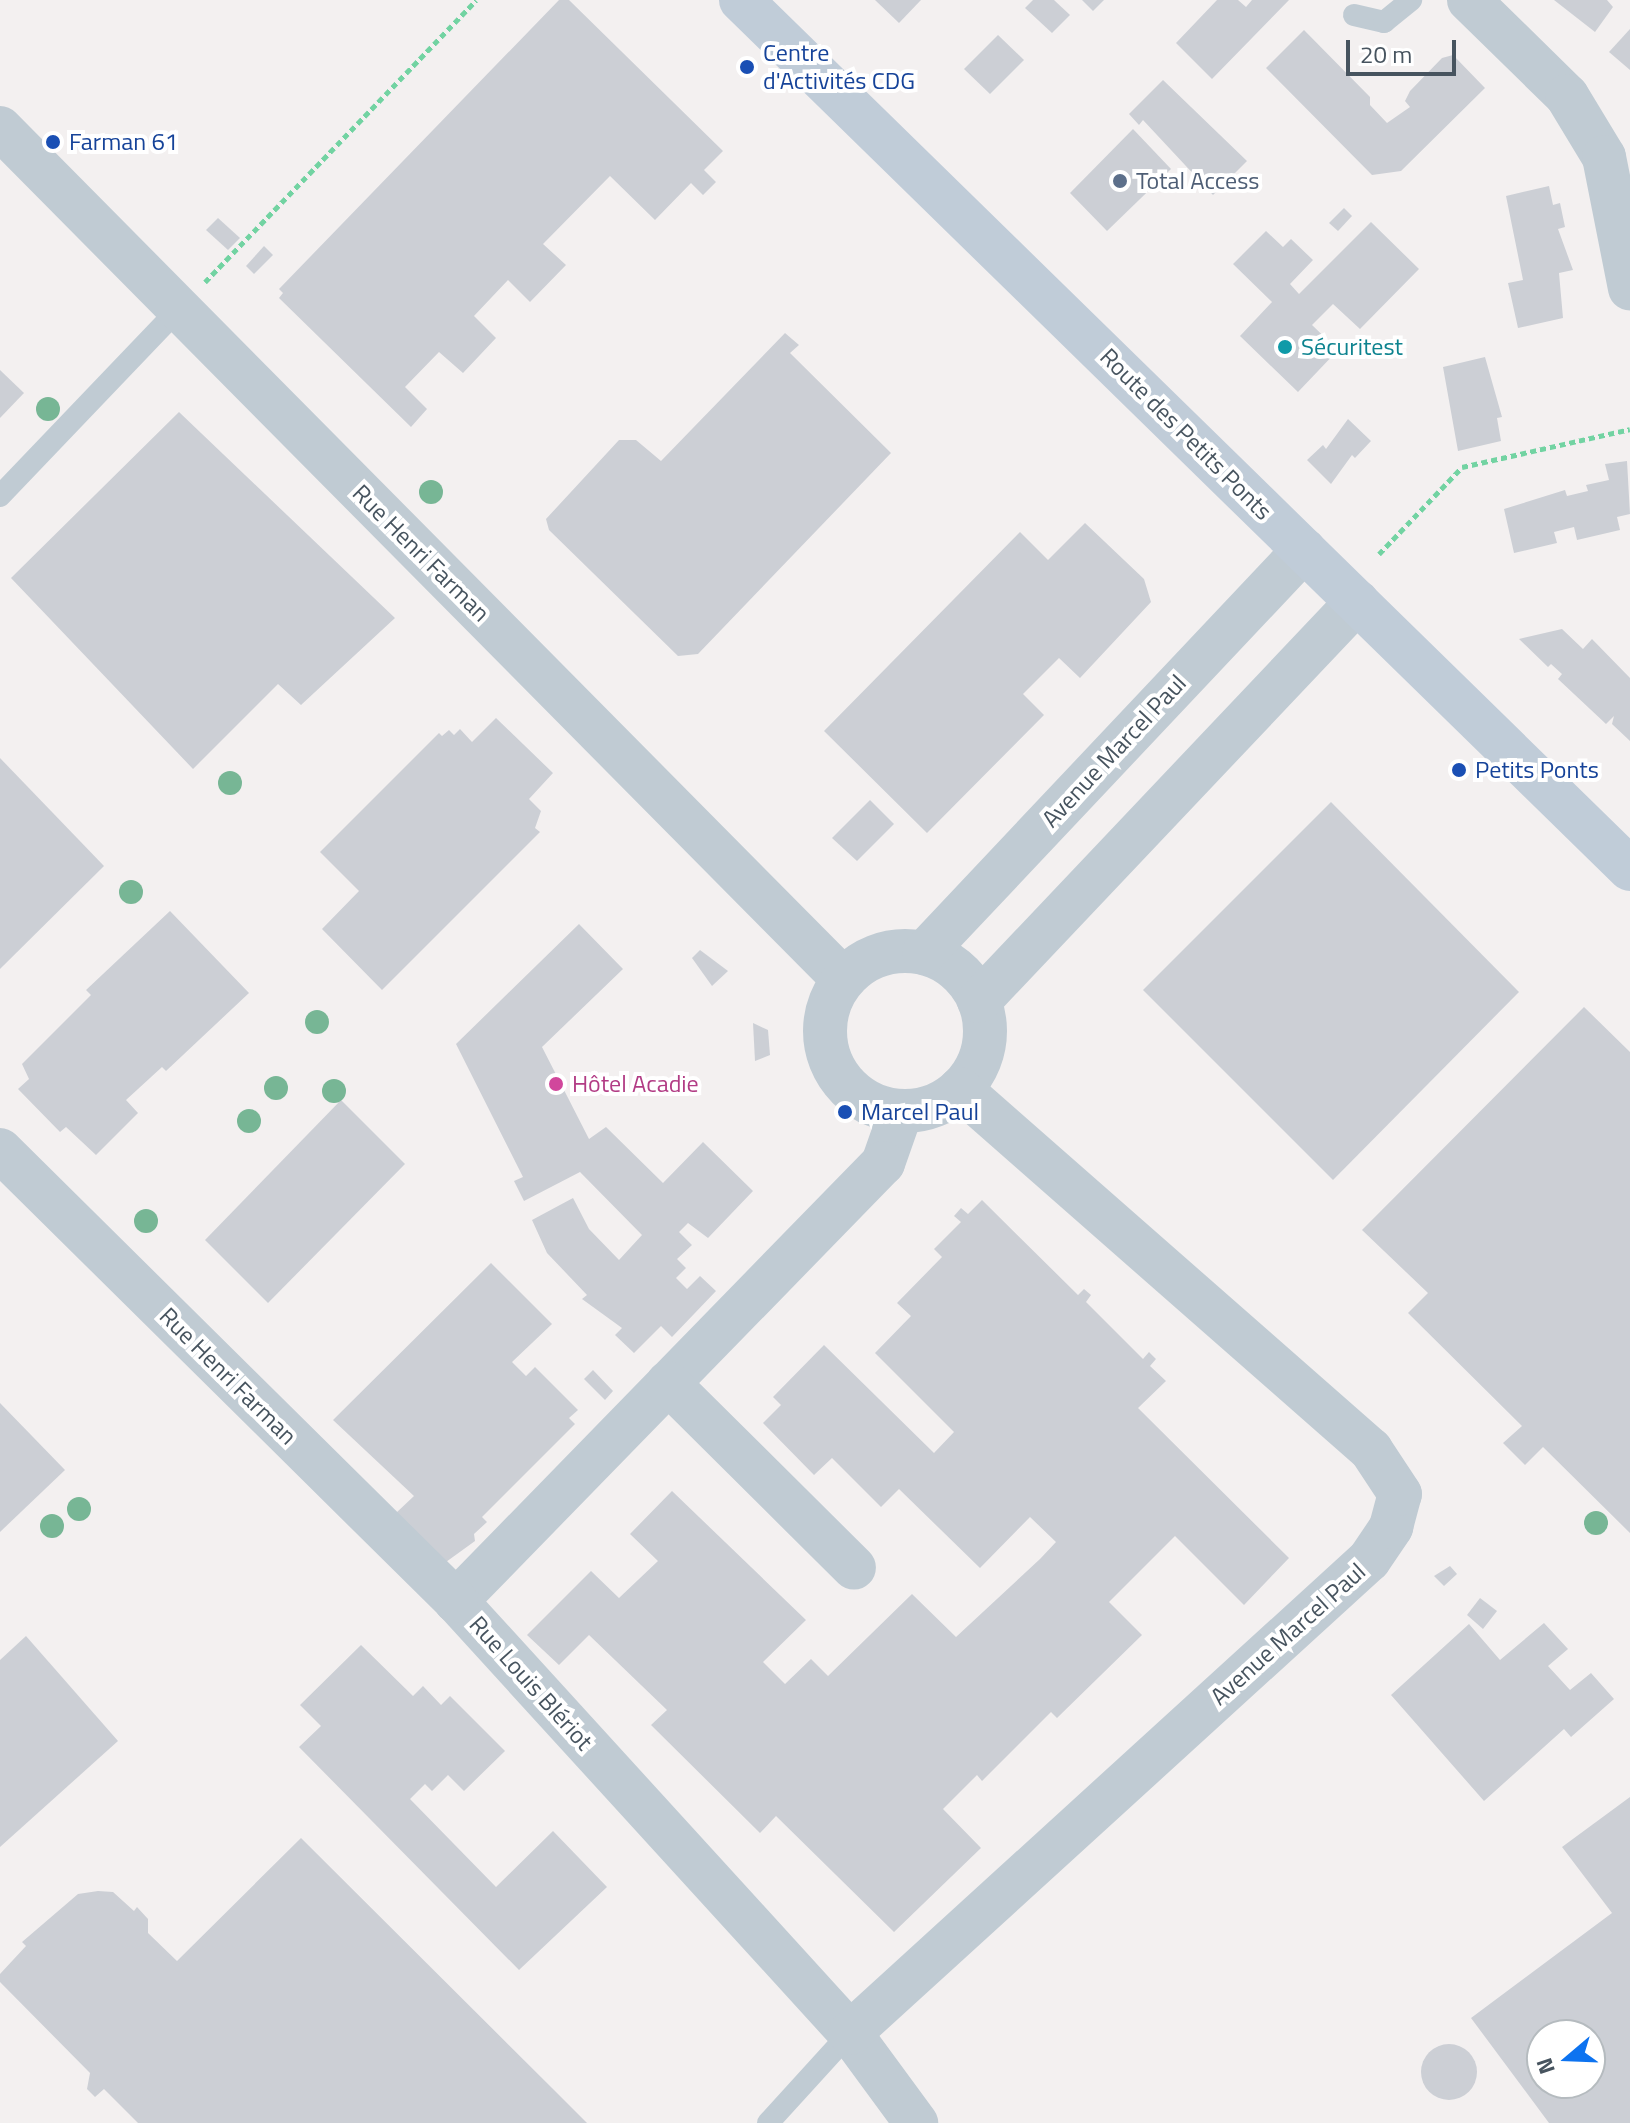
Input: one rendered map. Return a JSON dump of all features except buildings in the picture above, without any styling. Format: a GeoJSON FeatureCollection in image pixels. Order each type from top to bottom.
{"type":"FeatureCollection","features":[{"type":"Feature","properties":{"kind":"main road","name":"Route des Petits Ponts"},"geometry":{"type":"LineString","coordinates":[[741,0],[1630,869]]}},
{"type":"Feature","properties":{"kind":"street"},"geometry":{"type":"LineString","coordinates":[[1469,0],[1567,96],[1604,157],[1630,288]]}},
{"type":"Feature","properties":{"kind":"street","name":"Rue Henri Farman"},"geometry":{"type":"LineString","coordinates":[[0,128],[843,979]]}},
{"type":"Feature","properties":{"kind":"street","name":"Avenue Marcel Paul"},"geometry":{"type":"LineString","coordinates":[[924,953],[1304,550]]}},
{"type":"Feature","properties":{"kind":"street"},"geometry":{"type":"LineString","coordinates":[[979,1001],[1357,602]]}},
{"type":"Feature","properties":{"kind":"street"},"geometry":{"type":"LineString","coordinates":[[898,950],[924,953],[955,968],[979,1001],[983,1050],[960,1089],[934,1106],[901,1112],[873,1106],[855,1094],[830,1063],[824,1023],[843,979],[871,957],[898,950]]}},
{"type":"Feature","properties":{"kind":"street","name":"Avenue Marcel Paul"},"geometry":{"type":"LineString","coordinates":[[850,2033],[1369,1560],[1391,1527],[1400,1494],[1371,1450],[960,1089]]}},
{"type":"Feature","properties":{"kind":"street","name":"Rue Louis Blériot"},"geometry":{"type":"LineString","coordinates":[[901,1112],[883,1163],[456,1601],[850,2033],[916,2123]]}},
{"type":"Feature","properties":{"kind":"street","name":"Rue Henri Farman"},"geometry":{"type":"LineString","coordinates":[[0,1150],[456,1601]]}},
{"type":"Feature","properties":{"kind":"street"},"geometry":{"type":"LineString","coordinates":[[668,1383],[854,1568]]}},
{"type":"Feature","properties":{"kind":"lane"},"geometry":{"type":"LineString","coordinates":[[1354,15],[1384,22],[1411,0]]}},
{"type":"Feature","properties":{"kind":"lane"},"geometry":{"type":"LineString","coordinates":[[0,496],[179,309]]}},
{"type":"Feature","properties":{"kind":"lane"},"geometry":{"type":"LineString","coordinates":[[768,2123],[850,2033]]}},
{"type":"Feature","properties":{"kind":"path"},"geometry":{"type":"LineString","coordinates":[[179,309],[476,0]]}},
{"type":"Feature","properties":{"kind":"path"},"geometry":{"type":"LineString","coordinates":[[1379,554],[1462,467],[1630,429]]}},
{"type":"Feature","properties":{"kind":"place","name":"Centre d'Activités CDG"},"geometry":{"type":"Point","coordinates":[747,67]}},
{"type":"Feature","properties":{"kind":"place","name":"Farman 61"},"geometry":{"type":"Point","coordinates":[53,142]}},
{"type":"Feature","properties":{"kind":"place","name":"Total Access"},"geometry":{"type":"Point","coordinates":[1120,181]}},
{"type":"Feature","properties":{"kind":"place","name":"Sécuritest"},"geometry":{"type":"Point","coordinates":[1285,347]}},
{"type":"Feature","properties":{"kind":"place","name":"Petits Ponts"},"geometry":{"type":"Point","coordinates":[1459,770]}},
{"type":"Feature","properties":{"kind":"place","name":"Hôtel Acadie"},"geometry":{"type":"Point","coordinates":[556,1084]}},
{"type":"Feature","properties":{"kind":"place","name":"Marcel Paul"},"geometry":{"type":"Point","coordinates":[845,1112]}}]}
